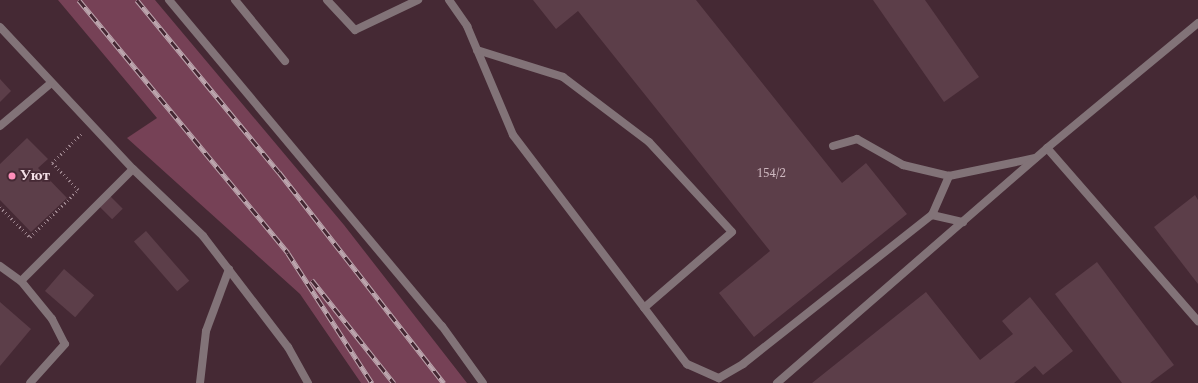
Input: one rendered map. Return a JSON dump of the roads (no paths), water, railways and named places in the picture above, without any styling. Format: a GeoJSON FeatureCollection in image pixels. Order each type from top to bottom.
{"type":"FeatureCollection","features":[{"type":"Feature","properties":{"kind":"street"},"geometry":{"type":"LineString","coordinates":[[170,0],[442,326],[482,383]]}},
{"type":"Feature","properties":{"kind":"street"},"geometry":{"type":"LineString","coordinates":[[235,0],[285,61]]}},
{"type":"Feature","properties":{"kind":"street"},"geometry":{"type":"LineString","coordinates":[[327,0],[355,30],[418,0]]}},
{"type":"Feature","properties":{"kind":"street"},"geometry":{"type":"LineString","coordinates":[[449,0],[467,26],[513,135],[687,364],[719,378],[743,364],[932,215],[949,176]]}},
{"type":"Feature","properties":{"kind":"street"},"geometry":{"type":"LineString","coordinates":[[777,383],[1047,148],[1198,24]]}},
{"type":"Feature","properties":{"kind":"street"},"geometry":{"type":"LineString","coordinates":[[0,27],[133,169],[203,236],[288,347],[308,383]]}},
{"type":"Feature","properties":{"kind":"street"},"geometry":{"type":"LineString","coordinates":[[477,50],[563,77],[649,142],[732,232],[644,308]]}},
{"type":"Feature","properties":{"kind":"street"},"geometry":{"type":"LineString","coordinates":[[0,126],[51,83]]}},
{"type":"Feature","properties":{"kind":"street"},"geometry":{"type":"LineString","coordinates":[[833,146],[857,139],[903,165],[949,176],[1036,158]]}},
{"type":"Feature","properties":{"kind":"street"},"geometry":{"type":"LineString","coordinates":[[1047,148],[1198,321]]}},
{"type":"Feature","properties":{"kind":"street"},"geometry":{"type":"LineString","coordinates":[[21,281],[133,169]]}},
{"type":"Feature","properties":{"kind":"street"},"geometry":{"type":"LineString","coordinates":[[932,215],[963,222]]}},
{"type":"Feature","properties":{"kind":"street"},"geometry":{"type":"LineString","coordinates":[[0,266],[21,281],[52,319],[65,344],[30,383]]}},
{"type":"Feature","properties":{"kind":"street"},"geometry":{"type":"LineString","coordinates":[[200,383],[206,331],[229,270]]}},
{"type":"Feature","properties":{"kind":"railway"},"geometry":{"type":"LineString","coordinates":[[79,0],[288,253],[372,383]]}},
{"type":"Feature","properties":{"kind":"railway"},"geometry":{"type":"LineString","coordinates":[[137,0],[279,172],[444,383]]}},
{"type":"Feature","properties":{"kind":"railway"},"geometry":{"type":"LineString","coordinates":[[312,280],[394,383]]}},
{"type":"Feature","properties":{"kind":"place","name":"Уют"},"geometry":{"type":"Point","coordinates":[12,176]}}]}
